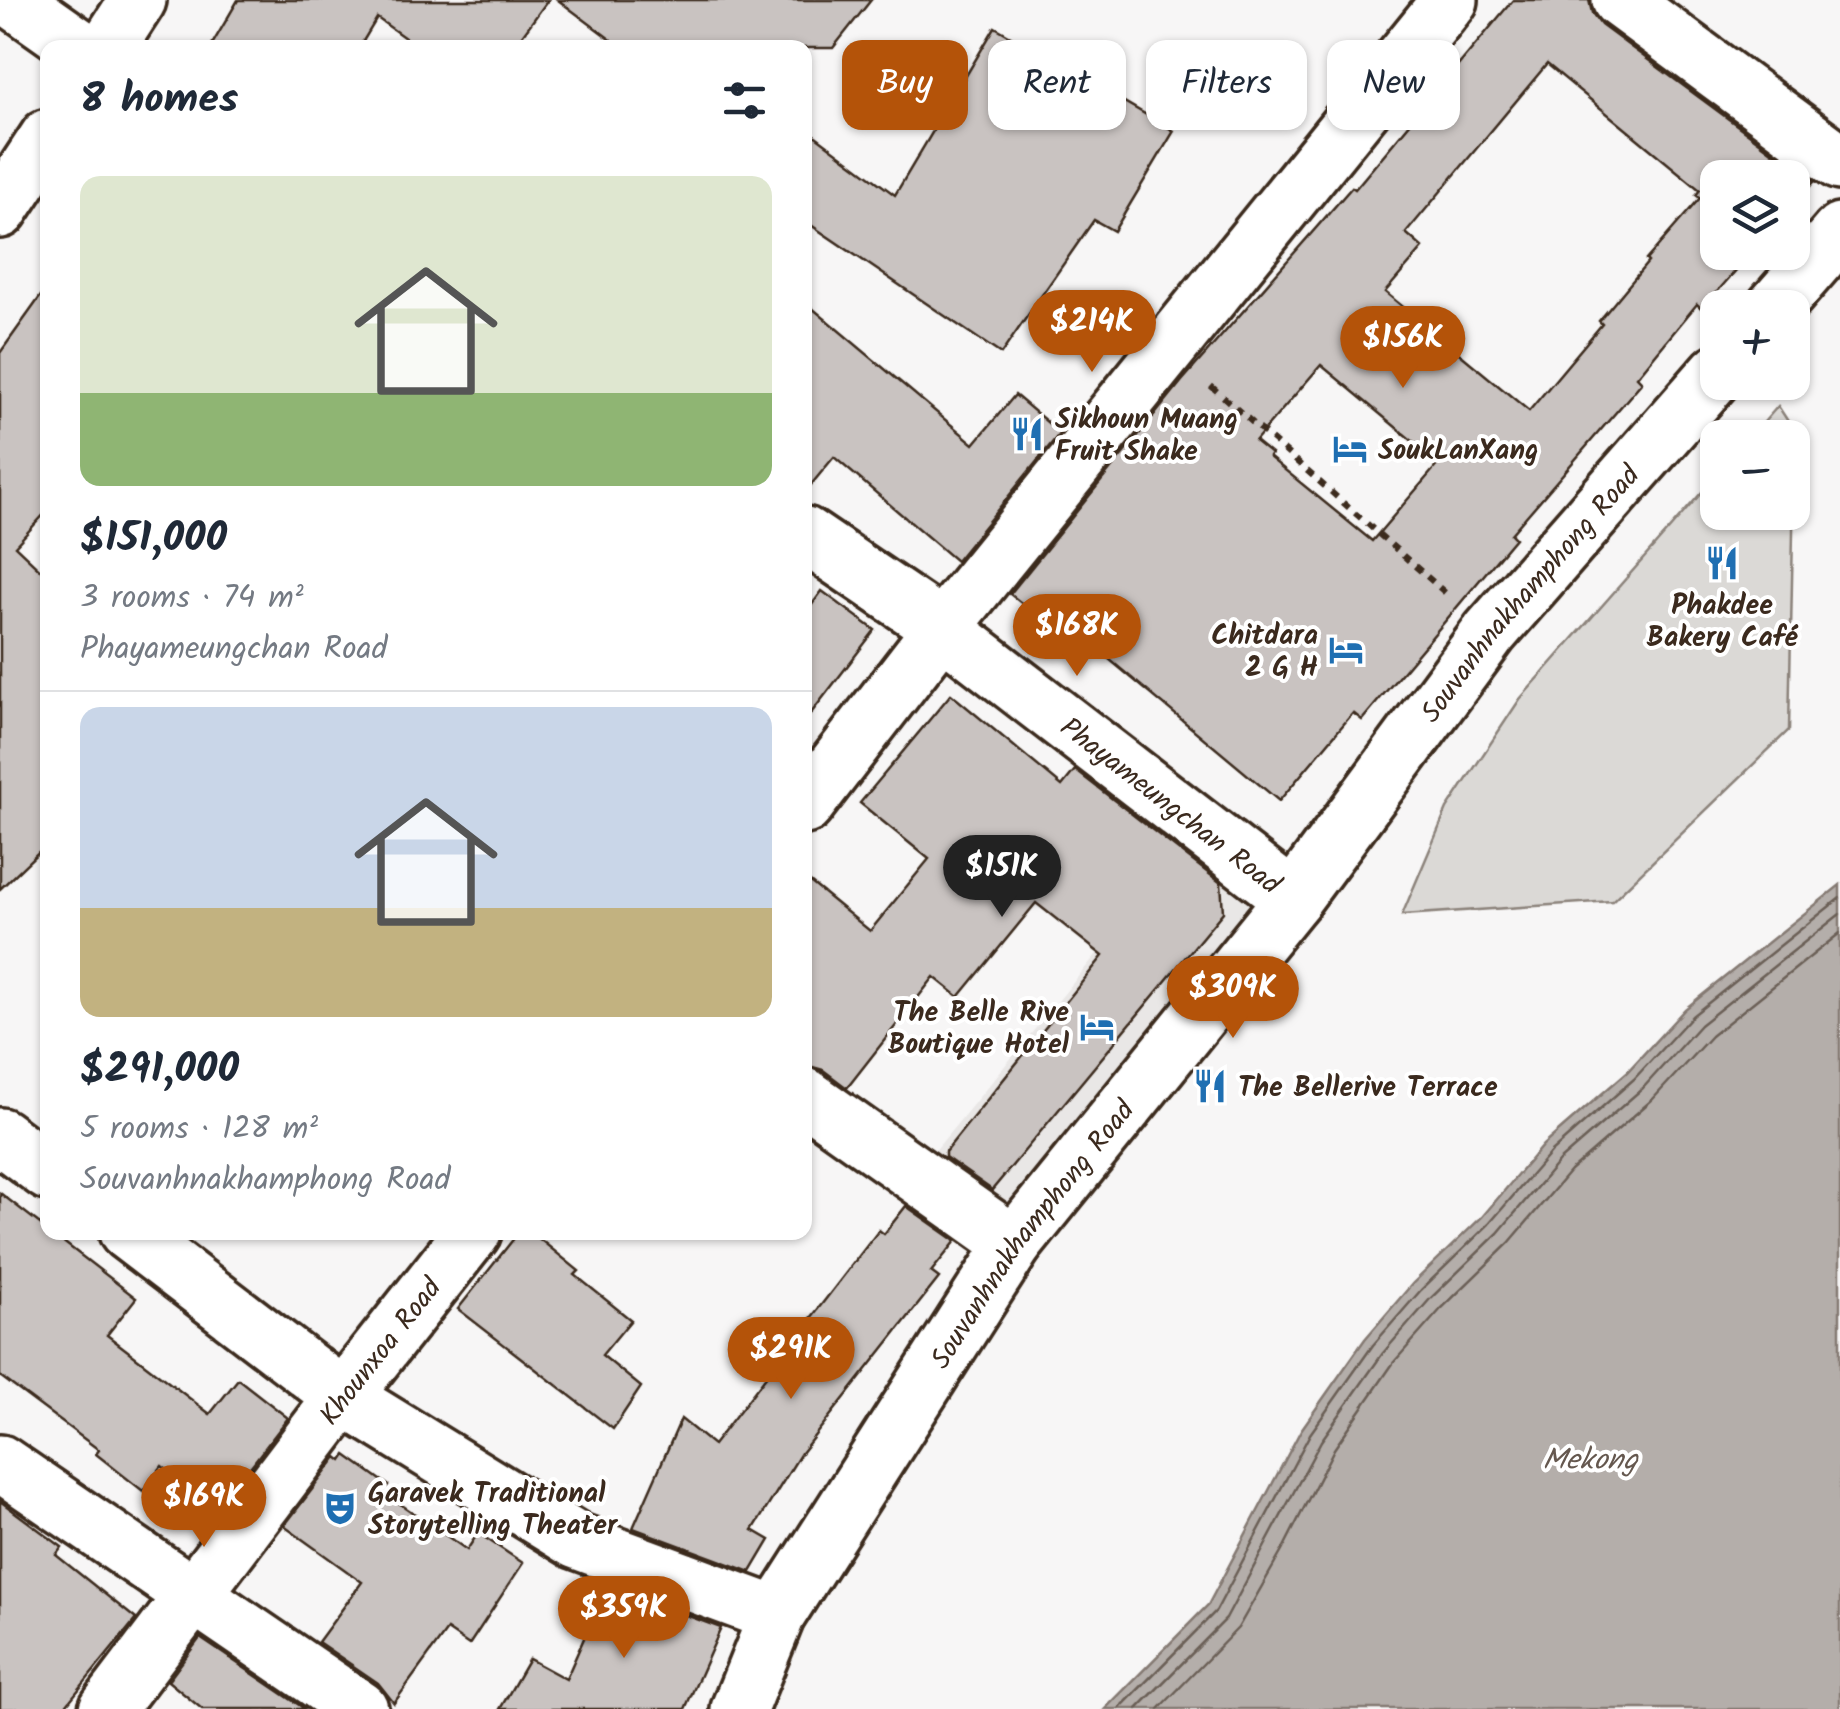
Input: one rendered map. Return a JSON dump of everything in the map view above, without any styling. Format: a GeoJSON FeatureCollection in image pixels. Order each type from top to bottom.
{"type":"FeatureCollection","features":[{"type":"Feature","properties":{"kind":"street"},"geometry":{"type":"LineString","coordinates":[[13,0],[70,40]]}},
{"type":"Feature","properties":{"kind":"street"},"geometry":{"type":"LineString","coordinates":[[112,40],[138,0]]}},
{"type":"Feature","properties":{"kind":"street"},"geometry":{"type":"LineString","coordinates":[[812,797],[942,628],[1450,0]]}},
{"type":"Feature","properties":{"kind":"street"},"geometry":{"type":"LineString","coordinates":[[1620,0],[1840,162]]}},
{"type":"Feature","properties":{"kind":"street"},"geometry":{"type":"LineString","coordinates":[[0,210],[40,149]]}},
{"type":"Feature","properties":{"kind":"street"},"geometry":{"type":"LineString","coordinates":[[1790,290],[1840,232]]}},
{"type":"Feature","properties":{"kind":"street","name":"Souvanhnakhamphong Road"},"geometry":{"type":"LineString","coordinates":[[739,1709],[777,1615],[1014,1244],[1292,900],[1490,632],[1700,393]]}},
{"type":"Feature","properties":{"kind":"street","name":"Phayameungchan Road"},"geometry":{"type":"LineString","coordinates":[[812,541],[942,628],[1292,900]]}},
{"type":"Feature","properties":{"kind":"street"},"geometry":{"type":"LineString","coordinates":[[812,1101],[1014,1244]]}},
{"type":"Feature","properties":{"kind":"street"},"geometry":{"type":"LineString","coordinates":[[0,1136],[40,1166]]}},
{"type":"Feature","properties":{"kind":"street"},"geometry":{"type":"LineString","coordinates":[[137,1240],[343,1397],[577,1542],[777,1615]]}},
{"type":"Feature","properties":{"kind":"street","name":"Khounxoa Road"},"geometry":{"type":"LineString","coordinates":[[107,1709],[467,1240]]}},
{"type":"Feature","properties":{"kind":"street"},"geometry":{"type":"LineString","coordinates":[[0,1462],[360,1709]]}},
{"type":"Feature","properties":{"kind":"path"},"geometry":{"type":"LineString","coordinates":[[1169,349],[1490,632]]}},
{"type":"Feature","properties":{"kind":"shaded area"},"geometry":{"type":"Polygon","coordinates":[[[1778,406],[1787,420],[1766,420],[1778,406]]]}},
{"type":"Feature","properties":{"kind":"shaded area"},"geometry":{"type":"Polygon","coordinates":[[[1700,494],[1700,530],[1793,530],[1789,730],[1612,901],[1402,915],[1447,809],[1520,699],[1700,494]]]}},
{"type":"Feature","properties":{"kind":"shaded area","name":"The Belle Rive Boutique Hotel"},"geometry":{"type":"Polygon","coordinates":[[[1193,837],[1265,895],[1001,1217],[929,1158],[1193,837]]]}},
{"type":"Feature","properties":{"kind":"water","name":"Mekong"},"geometry":{"type":"Polygon","coordinates":[[[1840,885],[1840,1709],[1105,1709],[1208,1605],[1301,1430],[1365,1339],[1413,1283],[1482,1217],[1543,1145],[1627,1072],[1685,1009],[1840,885]]]}},
{"type":"Feature","properties":{"kind":"building"},"geometry":{"type":"Polygon","coordinates":[[[238,0],[548,0],[519,40],[408,40],[377,18],[364,40],[215,40],[238,0]]]}},
{"type":"Feature","properties":{"kind":"building"},"geometry":{"type":"Polygon","coordinates":[[[558,0],[871,0],[833,48],[812,48],[812,40],[611,40],[558,0]]]}},
{"type":"Feature","properties":{"kind":"building"},"geometry":{"type":"Polygon","coordinates":[[[1513,0],[1589,0],[1601,25],[1784,160],[1700,160],[1700,190],[1547,64],[1406,233],[1423,248],[1385,292],[1529,411],[1602,324],[1599,321],[1646,260],[1700,198],[1700,270],[1736,270],[1719,290],[1700,290],[1700,307],[1697,304],[1637,377],[1642,382],[1511,534],[1515,538],[1362,720],[1353,713],[1279,801],[1097,649],[1090,658],[1010,594],[1182,381],[1352,187],[1355,189],[1404,130],[1460,130],[1460,63],[1513,0]],[[1321,365],[1255,441],[1271,454],[1269,457],[1372,541],[1439,463],[1321,365]]]}},
{"type":"Feature","properties":{"kind":"building"},"geometry":{"type":"Polygon","coordinates":[[[995,27],[1017,40],[988,40],[988,130],[1126,130],[1126,103],[1146,115],[1146,130],[1174,131],[1114,231],[1094,220],[1001,354],[812,226],[812,133],[895,195],[934,130],[968,130],[968,72],[995,27]]]}},
{"type":"Feature","properties":{"kind":"building"},"geometry":{"type":"Polygon","coordinates":[[[40,297],[40,519],[15,546],[40,569],[40,851],[0,889],[0,353],[40,297]]]}},
{"type":"Feature","properties":{"kind":"building"},"geometry":{"type":"Polygon","coordinates":[[[812,308],[974,444],[1015,395],[1060,433],[956,561],[834,457],[812,484],[812,308]]]}},
{"type":"Feature","properties":{"kind":"building"},"geometry":{"type":"Polygon","coordinates":[[[822,591],[875,630],[812,712],[812,605],[822,591]]]}},
{"type":"Feature","properties":{"kind":"building"},"geometry":{"type":"Polygon","coordinates":[[[951,694],[1062,786],[1075,770],[1221,883],[1223,912],[992,1190],[945,1157],[945,1152],[1103,956],[1036,903],[959,997],[934,977],[847,1088],[823,1070],[812,1067],[812,884],[870,931],[929,859],[860,803],[951,694]]]}},
{"type":"Feature","properties":{"kind":"building"},"geometry":{"type":"Polygon","coordinates":[[[0,1193],[40,1224],[40,1240],[61,1240],[136,1298],[107,1335],[210,1414],[238,1379],[288,1418],[217,1510],[162,1466],[143,1491],[96,1454],[99,1450],[0,1376],[0,1193]]]}},
{"type":"Feature","properties":{"kind":"building"},"geometry":{"type":"Polygon","coordinates":[[[906,1206],[956,1241],[931,1272],[939,1278],[801,1453],[753,1530],[770,1540],[751,1572],[633,1528],[681,1419],[713,1445],[879,1230],[884,1234],[906,1206]]]}},
{"type":"Feature","properties":{"kind":"building"},"geometry":{"type":"Polygon","coordinates":[[[513,1240],[541,1240],[579,1271],[575,1275],[631,1320],[602,1355],[641,1387],[613,1429],[458,1309],[513,1240]]]}},
{"type":"Feature","properties":{"kind":"building"},"geometry":{"type":"Polygon","coordinates":[[[346,1455],[388,1485],[383,1492],[467,1550],[478,1533],[523,1563],[469,1645],[447,1630],[394,1703],[378,1683],[318,1642],[362,1582],[284,1526],[337,1457],[342,1461],[346,1455]]]}},
{"type":"Feature","properties":{"kind":"building"},"geometry":{"type":"Polygon","coordinates":[[[0,1501],[62,1547],[56,1555],[136,1619],[63,1709],[0,1709],[0,1501]]]}},
{"type":"Feature","properties":{"kind":"building"},"geometry":{"type":"Polygon","coordinates":[[[607,1586],[721,1628],[685,1709],[500,1709],[529,1659],[566,1679],[607,1586]]]}},
{"type":"Feature","properties":{"kind":"building"},"geometry":{"type":"Polygon","coordinates":[[[200,1638],[305,1709],[202,1709],[168,1681],[200,1638]]]}},
{"type":"Feature","properties":{"kind":"place","name":"Sikhoun Muang Fruit Shake"},"geometry":{"type":"Point","coordinates":[1027,434]}},
{"type":"Feature","properties":{"kind":"place","name":"SoukLanXang"},"geometry":{"type":"Point","coordinates":[1350,449]}},
{"type":"Feature","properties":{"kind":"place","name":"Phakdee Bakery Café"},"geometry":{"type":"Point","coordinates":[1722,563]}},
{"type":"Feature","properties":{"kind":"place","name":"Chitdara 2 G H"},"geometry":{"type":"Point","coordinates":[1346,650]}},
{"type":"Feature","properties":{"kind":"place","name":"The Belle Rive Boutique Hotel"},"geometry":{"type":"Point","coordinates":[1097,1027]}},
{"type":"Feature","properties":{"kind":"place","name":"The Bellerive Terrace"},"geometry":{"type":"Point","coordinates":[1210,1086]}},
{"type":"Feature","properties":{"kind":"place","name":"Garavek Traditional Storytelling Theater"},"geometry":{"type":"Point","coordinates":[340,1508]}}]}
